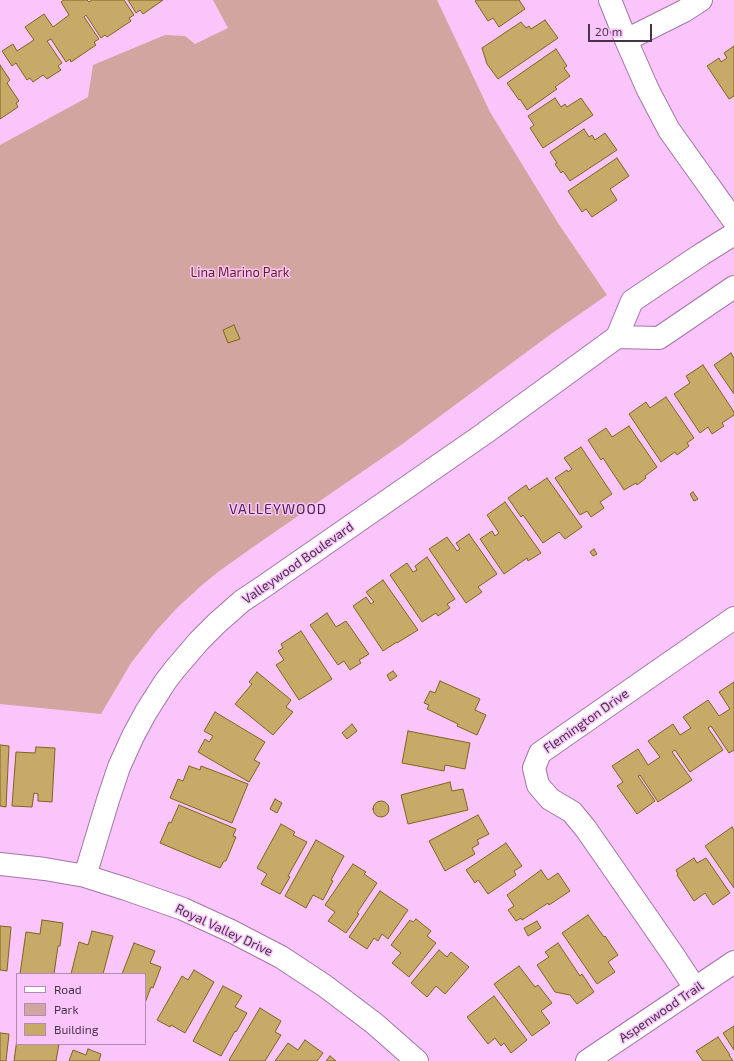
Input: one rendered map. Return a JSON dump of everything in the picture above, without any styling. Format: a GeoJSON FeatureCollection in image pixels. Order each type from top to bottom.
{"type":"FeatureCollection","features":[{"type":"Feature","properties":{"kind":"street"},"geometry":{"type":"LineString","coordinates":[[610,0],[648,90],[669,130],[734,220]]}},
{"type":"Feature","properties":{"kind":"street"},"geometry":{"type":"LineString","coordinates":[[626,40],[684,12],[701,0]]}},
{"type":"Feature","properties":{"kind":"street"},"geometry":{"type":"LineString","coordinates":[[734,234],[632,301],[617,337],[658,338],[734,286]]}},
{"type":"Feature","properties":{"kind":"street","name":"Valleywood Boulevard"},"geometry":{"type":"LineString","coordinates":[[85,876],[119,767],[133,736],[165,682],[199,641],[242,601],[485,433],[617,337]]}},
{"type":"Feature","properties":{"kind":"street","name":"Flemington Drive"},"geometry":{"type":"LineString","coordinates":[[695,988],[586,829],[572,812],[550,799],[538,785],[534,768],[540,753],[734,618]]}},
{"type":"Feature","properties":{"kind":"street","name":"Royal Valley Drive"},"geometry":{"type":"LineString","coordinates":[[0,864],[45,869],[85,876],[183,909],[231,931],[281,957],[325,986],[376,1024],[417,1061]]}},
{"type":"Feature","properties":{"kind":"street","name":"Aspenwood Trail"},"geometry":{"type":"LineString","coordinates":[[588,1061],[734,962]]}},
{"type":"Feature","properties":{"kind":"green space","name":"Lina Marino Park"},"geometry":{"type":"Polygon","coordinates":[[[213,0],[437,0],[490,112],[558,223],[607,295],[551,334],[401,445],[253,547],[201,586],[177,608],[156,631],[131,663],[101,714],[0,704],[0,145],[88,97],[93,65],[165,35],[185,36],[195,44],[228,28],[213,0]]]}},
{"type":"Feature","properties":{"kind":"building"},"geometry":{"type":"Polygon","coordinates":[[[64,0],[87,0],[89,2],[92,0],[124,0],[134,15],[129,18],[131,21],[107,37],[105,35],[101,38],[86,15],[84,17],[99,39],[94,42],[96,45],[71,62],[70,59],[66,62],[51,39],[47,41],[62,63],[58,66],[61,70],[47,79],[43,75],[33,82],[30,78],[27,80],[16,63],[12,66],[2,51],[13,44],[17,51],[34,40],[25,27],[44,14],[53,27],[69,15],[61,2],[64,0]]]}},
{"type":"Feature","properties":{"kind":"building"},"geometry":{"type":"Polygon","coordinates":[[[128,0],[163,0],[143,14],[140,10],[136,13],[128,0]]]}},
{"type":"Feature","properties":{"kind":"building"},"geometry":{"type":"Polygon","coordinates":[[[519,0],[525,9],[499,27],[493,18],[488,21],[475,1],[519,0]]]}},
{"type":"Feature","properties":{"kind":"building"},"geometry":{"type":"Polygon","coordinates":[[[545,20],[558,38],[498,79],[487,64],[482,48],[521,22],[526,28],[529,26],[531,29],[545,20]]]}},
{"type":"Feature","properties":{"kind":"building"},"geometry":{"type":"Polygon","coordinates":[[[734,46],[734,96],[729,99],[707,66],[719,58],[721,62],[727,58],[724,53],[734,46]]]}},
{"type":"Feature","properties":{"kind":"building"},"geometry":{"type":"Polygon","coordinates":[[[556,49],[567,66],[564,68],[570,76],[555,87],[557,89],[527,110],[507,83],[556,49]]]}},
{"type":"Feature","properties":{"kind":"building"},"geometry":{"type":"Polygon","coordinates":[[[0,65],[10,80],[7,83],[19,101],[16,103],[18,107],[0,119],[0,65]]]}},
{"type":"Feature","properties":{"kind":"building"},"geometry":{"type":"Polygon","coordinates":[[[555,98],[561,107],[565,104],[567,107],[581,98],[593,115],[543,148],[530,128],[534,125],[528,116],[555,98]]]}},
{"type":"Feature","properties":{"kind":"building"},"geometry":{"type":"Polygon","coordinates":[[[584,129],[589,137],[592,135],[595,140],[605,133],[617,150],[570,181],[563,171],[561,173],[550,152],[584,129]]]}},
{"type":"Feature","properties":{"kind":"building"},"geometry":{"type":"Polygon","coordinates":[[[617,158],[629,176],[610,189],[617,200],[592,217],[586,209],[582,212],[568,191],[617,158]]]}},
{"type":"Feature","properties":{"kind":"building"},"geometry":{"type":"Polygon","coordinates":[[[234,325],[240,339],[228,343],[223,330],[234,325]]]}},
{"type":"Feature","properties":{"kind":"building"},"geometry":{"type":"Polygon","coordinates":[[[731,353],[734,358],[734,394],[714,365],[731,353]]]}},
{"type":"Feature","properties":{"kind":"building"},"geometry":{"type":"Polygon","coordinates":[[[703,365],[734,412],[734,415],[722,423],[724,426],[712,434],[708,427],[700,433],[674,394],[690,383],[686,376],[703,365]]]}},
{"type":"Feature","properties":{"kind":"building"},"geometry":{"type":"Polygon","coordinates":[[[666,397],[694,438],[687,443],[689,446],[677,455],[675,452],[661,462],[629,414],[646,402],[650,408],[666,397]]]}},
{"type":"Feature","properties":{"kind":"building"},"geometry":{"type":"Polygon","coordinates":[[[629,426],[657,467],[645,476],[646,478],[637,485],[636,483],[624,490],[603,458],[601,460],[588,440],[606,428],[612,437],[629,426]]]}},
{"type":"Feature","properties":{"kind":"building"},"geometry":{"type":"Polygon","coordinates":[[[581,447],[612,494],[600,502],[604,508],[591,517],[587,511],[580,515],[555,478],[567,470],[568,472],[572,469],[564,458],[581,447]]]}},
{"type":"Feature","properties":{"kind":"building"},"geometry":{"type":"Polygon","coordinates":[[[547,478],[582,527],[565,539],[559,532],[543,543],[523,515],[521,517],[508,498],[526,485],[529,490],[547,478]]]}},
{"type":"Feature","properties":{"kind":"building"},"geometry":{"type":"Polygon","coordinates":[[[693,492],[698,499],[694,501],[690,494],[693,492]]]}},
{"type":"Feature","properties":{"kind":"building"},"geometry":{"type":"Polygon","coordinates":[[[505,502],[541,553],[528,561],[527,558],[504,574],[480,539],[492,531],[495,536],[499,533],[487,515],[505,502]]]}},
{"type":"Feature","properties":{"kind":"building"},"geometry":{"type":"Polygon","coordinates":[[[469,534],[497,574],[478,587],[482,592],[466,603],[429,549],[447,537],[457,551],[460,549],[456,543],[469,534]]]}},
{"type":"Feature","properties":{"kind":"building"},"geometry":{"type":"Polygon","coordinates":[[[594,549],[597,554],[593,556],[590,552],[594,549]]]}},
{"type":"Feature","properties":{"kind":"building"},"geometry":{"type":"Polygon","coordinates":[[[427,557],[455,599],[447,604],[450,608],[438,616],[436,613],[422,622],[390,575],[407,563],[413,572],[417,570],[415,566],[427,557]]]}},
{"type":"Feature","properties":{"kind":"building"},"geometry":{"type":"Polygon","coordinates":[[[383,580],[418,630],[383,651],[353,606],[366,597],[371,604],[374,602],[366,592],[383,580]]]}},
{"type":"Feature","properties":{"kind":"building"},"geometry":{"type":"Polygon","coordinates":[[[327,613],[336,627],[346,621],[369,654],[359,660],[361,663],[350,670],[344,661],[338,665],[310,625],[327,613]]]}},
{"type":"Feature","properties":{"kind":"building"},"geometry":{"type":"Polygon","coordinates":[[[301,631],[332,679],[299,700],[276,665],[284,660],[278,651],[283,648],[281,644],[301,631]]]}},
{"type":"Feature","properties":{"kind":"building"},"geometry":{"type":"Polygon","coordinates":[[[393,671],[397,676],[390,681],[387,675],[393,671]]]}},
{"type":"Feature","properties":{"kind":"building"},"geometry":{"type":"Polygon","coordinates":[[[257,672],[291,700],[286,707],[293,712],[273,735],[235,704],[252,684],[249,682],[257,672]]]}},
{"type":"Feature","properties":{"kind":"building"},"geometry":{"type":"Polygon","coordinates":[[[440,681],[480,699],[475,710],[486,715],[477,735],[457,726],[458,724],[427,709],[429,705],[424,703],[430,691],[435,693],[440,681]]]}},
{"type":"Feature","properties":{"kind":"building"},"geometry":{"type":"Polygon","coordinates":[[[734,682],[734,750],[729,753],[711,726],[708,728],[723,750],[690,772],[675,750],[672,752],[692,780],[658,802],[640,775],[638,776],[655,801],[637,814],[617,786],[623,782],[612,766],[638,749],[648,765],[660,757],[648,741],[673,724],[680,735],[691,728],[683,717],[708,700],[719,716],[730,709],[719,692],[734,682]]]}},
{"type":"Feature","properties":{"kind":"building"},"geometry":{"type":"Polygon","coordinates":[[[215,712],[265,742],[254,760],[260,763],[249,782],[198,752],[205,739],[209,742],[213,736],[204,731],[215,712]]]}},
{"type":"Feature","properties":{"kind":"building"},"geometry":{"type":"Polygon","coordinates":[[[352,724],[357,731],[347,739],[342,733],[352,724]]]}},
{"type":"Feature","properties":{"kind":"building"},"geometry":{"type":"Polygon","coordinates":[[[408,731],[470,743],[465,769],[445,765],[444,771],[402,763],[408,731]]]}},
{"type":"Feature","properties":{"kind":"building"},"geometry":{"type":"Polygon","coordinates":[[[0,745],[9,746],[6,807],[0,806],[0,745]]]}},
{"type":"Feature","properties":{"kind":"building"},"geometry":{"type":"Polygon","coordinates":[[[36,747],[55,748],[52,802],[38,801],[38,794],[34,793],[32,807],[12,806],[16,752],[35,753],[36,747]]]}},
{"type":"Feature","properties":{"kind":"building"},"geometry":{"type":"Polygon","coordinates":[[[189,766],[200,770],[201,766],[248,784],[232,823],[170,798],[178,779],[183,781],[189,766]]]}},
{"type":"Feature","properties":{"kind":"building"},"geometry":{"type":"Polygon","coordinates":[[[450,782],[452,791],[463,789],[468,810],[408,824],[401,795],[450,782]]]}},
{"type":"Feature","properties":{"kind":"building"},"geometry":{"type":"Polygon","coordinates":[[[275,799],[282,803],[277,813],[270,809],[275,799]]]}},
{"type":"Feature","properties":{"kind":"building"},"geometry":{"type":"Polygon","coordinates":[[[378,801],[384,801],[389,806],[387,815],[384,817],[378,817],[373,812],[373,806],[378,801]]]}},
{"type":"Feature","properties":{"kind":"building"},"geometry":{"type":"Polygon","coordinates":[[[179,805],[236,829],[233,836],[236,837],[226,861],[224,861],[220,868],[160,843],[169,822],[171,823],[179,805]]]}},
{"type":"Feature","properties":{"kind":"building"},"geometry":{"type":"Polygon","coordinates":[[[478,815],[489,834],[477,840],[479,844],[472,848],[475,854],[445,871],[429,841],[478,815]]]}},
{"type":"Feature","properties":{"kind":"building"},"geometry":{"type":"Polygon","coordinates":[[[281,824],[295,832],[293,835],[307,842],[280,894],[261,884],[267,874],[257,868],[281,824]]]}},
{"type":"Feature","properties":{"kind":"building"},"geometry":{"type":"Polygon","coordinates":[[[732,827],[734,830],[734,888],[705,846],[732,827]]]}},
{"type":"Feature","properties":{"kind":"building"},"geometry":{"type":"Polygon","coordinates":[[[316,840],[344,856],[331,880],[333,881],[323,900],[313,895],[306,908],[285,896],[316,840]]]}},
{"type":"Feature","properties":{"kind":"building"},"geometry":{"type":"Polygon","coordinates":[[[506,843],[522,866],[514,871],[516,875],[488,894],[478,880],[475,883],[466,870],[506,843]]]}},
{"type":"Feature","properties":{"kind":"building"},"geometry":{"type":"Polygon","coordinates":[[[694,858],[697,863],[706,858],[730,893],[713,905],[705,893],[694,901],[677,875],[676,870],[694,858]]]}},
{"type":"Feature","properties":{"kind":"building"},"geometry":{"type":"Polygon","coordinates":[[[353,864],[366,872],[364,874],[377,883],[346,933],[328,921],[335,912],[325,905],[353,864]]]}},
{"type":"Feature","properties":{"kind":"building"},"geometry":{"type":"Polygon","coordinates":[[[541,870],[548,880],[558,873],[570,891],[522,920],[521,918],[516,921],[508,910],[514,906],[507,895],[541,870]]]}},
{"type":"Feature","properties":{"kind":"building"},"geometry":{"type":"Polygon","coordinates":[[[380,891],[408,910],[388,939],[382,934],[378,941],[374,938],[367,949],[349,937],[380,891]]]}},
{"type":"Feature","properties":{"kind":"building"},"geometry":{"type":"Polygon","coordinates":[[[588,915],[618,955],[608,962],[615,972],[597,984],[562,933],[588,915]]]}},
{"type":"Feature","properties":{"kind":"building"},"geometry":{"type":"Polygon","coordinates":[[[416,919],[431,931],[427,936],[436,943],[409,977],[392,963],[401,953],[391,945],[410,920],[413,922],[416,919]]]}},
{"type":"Feature","properties":{"kind":"building"},"geometry":{"type":"Polygon","coordinates":[[[42,920],[63,923],[54,973],[20,973],[26,932],[40,934],[42,920]]]}},
{"type":"Feature","properties":{"kind":"building"},"geometry":{"type":"Polygon","coordinates":[[[537,921],[541,928],[528,936],[524,928],[537,921]]]}},
{"type":"Feature","properties":{"kind":"building"},"geometry":{"type":"Polygon","coordinates":[[[0,926],[11,927],[7,971],[0,970],[0,926]]]}},
{"type":"Feature","properties":{"kind":"building"},"geometry":{"type":"Polygon","coordinates":[[[92,931],[113,936],[103,973],[71,973],[79,942],[88,945],[92,931]]]}},
{"type":"Feature","properties":{"kind":"building"},"geometry":{"type":"Polygon","coordinates":[[[134,943],[155,951],[150,963],[161,967],[153,988],[151,987],[146,1000],[146,973],[122,973],[134,943]]]}},
{"type":"Feature","properties":{"kind":"building"},"geometry":{"type":"Polygon","coordinates":[[[558,943],[580,976],[582,974],[594,992],[577,1004],[570,995],[555,992],[537,965],[549,957],[545,952],[558,943]]]}},
{"type":"Feature","properties":{"kind":"building"},"geometry":{"type":"Polygon","coordinates":[[[439,950],[447,957],[451,952],[469,967],[445,994],[436,986],[427,997],[411,983],[439,950]]]}},
{"type":"Feature","properties":{"kind":"building"},"geometry":{"type":"Polygon","coordinates":[[[519,966],[535,987],[538,985],[552,1003],[541,1011],[550,1023],[532,1036],[494,984],[519,966]]]}},
{"type":"Feature","properties":{"kind":"building"},"geometry":{"type":"Polygon","coordinates":[[[194,970],[214,982],[185,1033],[171,1025],[170,1027],[157,1020],[182,976],[188,980],[194,970]]]}},
{"type":"Feature","properties":{"kind":"building"},"geometry":{"type":"Polygon","coordinates":[[[223,986],[242,996],[235,1007],[247,1013],[221,1056],[193,1041],[223,986]]]}},
{"type":"Feature","properties":{"kind":"building"},"geometry":{"type":"Polygon","coordinates":[[[494,996],[527,1040],[511,1053],[504,1043],[501,1046],[495,1038],[488,1044],[467,1017],[494,996]]]}},
{"type":"Feature","properties":{"kind":"building"},"geometry":{"type":"Polygon","coordinates":[[[260,1008],[281,1021],[275,1032],[281,1035],[265,1061],[230,1061],[229,1060],[260,1008]]]}},
{"type":"Feature","properties":{"kind":"building"},"geometry":{"type":"Polygon","coordinates":[[[734,1026],[734,1050],[723,1033],[734,1026]]]}},
{"type":"Feature","properties":{"kind":"building"},"geometry":{"type":"Polygon","coordinates":[[[0,1033],[9,1034],[6,1061],[0,1061],[0,1033]]]}},
{"type":"Feature","properties":{"kind":"building"},"geometry":{"type":"Polygon","coordinates":[[[718,1037],[733,1061],[703,1061],[696,1051],[718,1037]]]}},
{"type":"Feature","properties":{"kind":"building"},"geometry":{"type":"Polygon","coordinates":[[[305,1040],[323,1053],[317,1061],[275,1061],[288,1043],[298,1050],[305,1040]]]}},
{"type":"Feature","properties":{"kind":"building"},"geometry":{"type":"Polygon","coordinates":[[[16,1045],[59,1045],[56,1061],[14,1061],[16,1045]]]}},
{"type":"Feature","properties":{"kind":"building"},"geometry":{"type":"Polygon","coordinates":[[[88,1049],[101,1054],[99,1061],[69,1061],[73,1050],[86,1055],[88,1049]]]}},
{"type":"Feature","properties":{"kind":"building"},"geometry":{"type":"Polygon","coordinates":[[[330,1056],[336,1061],[326,1061],[330,1056]]]}},
{"type":"Feature","properties":{"kind":"district","name":"VALLEYWOOD"},"geometry":{"type":"Point","coordinates":[278,509]}}]}
